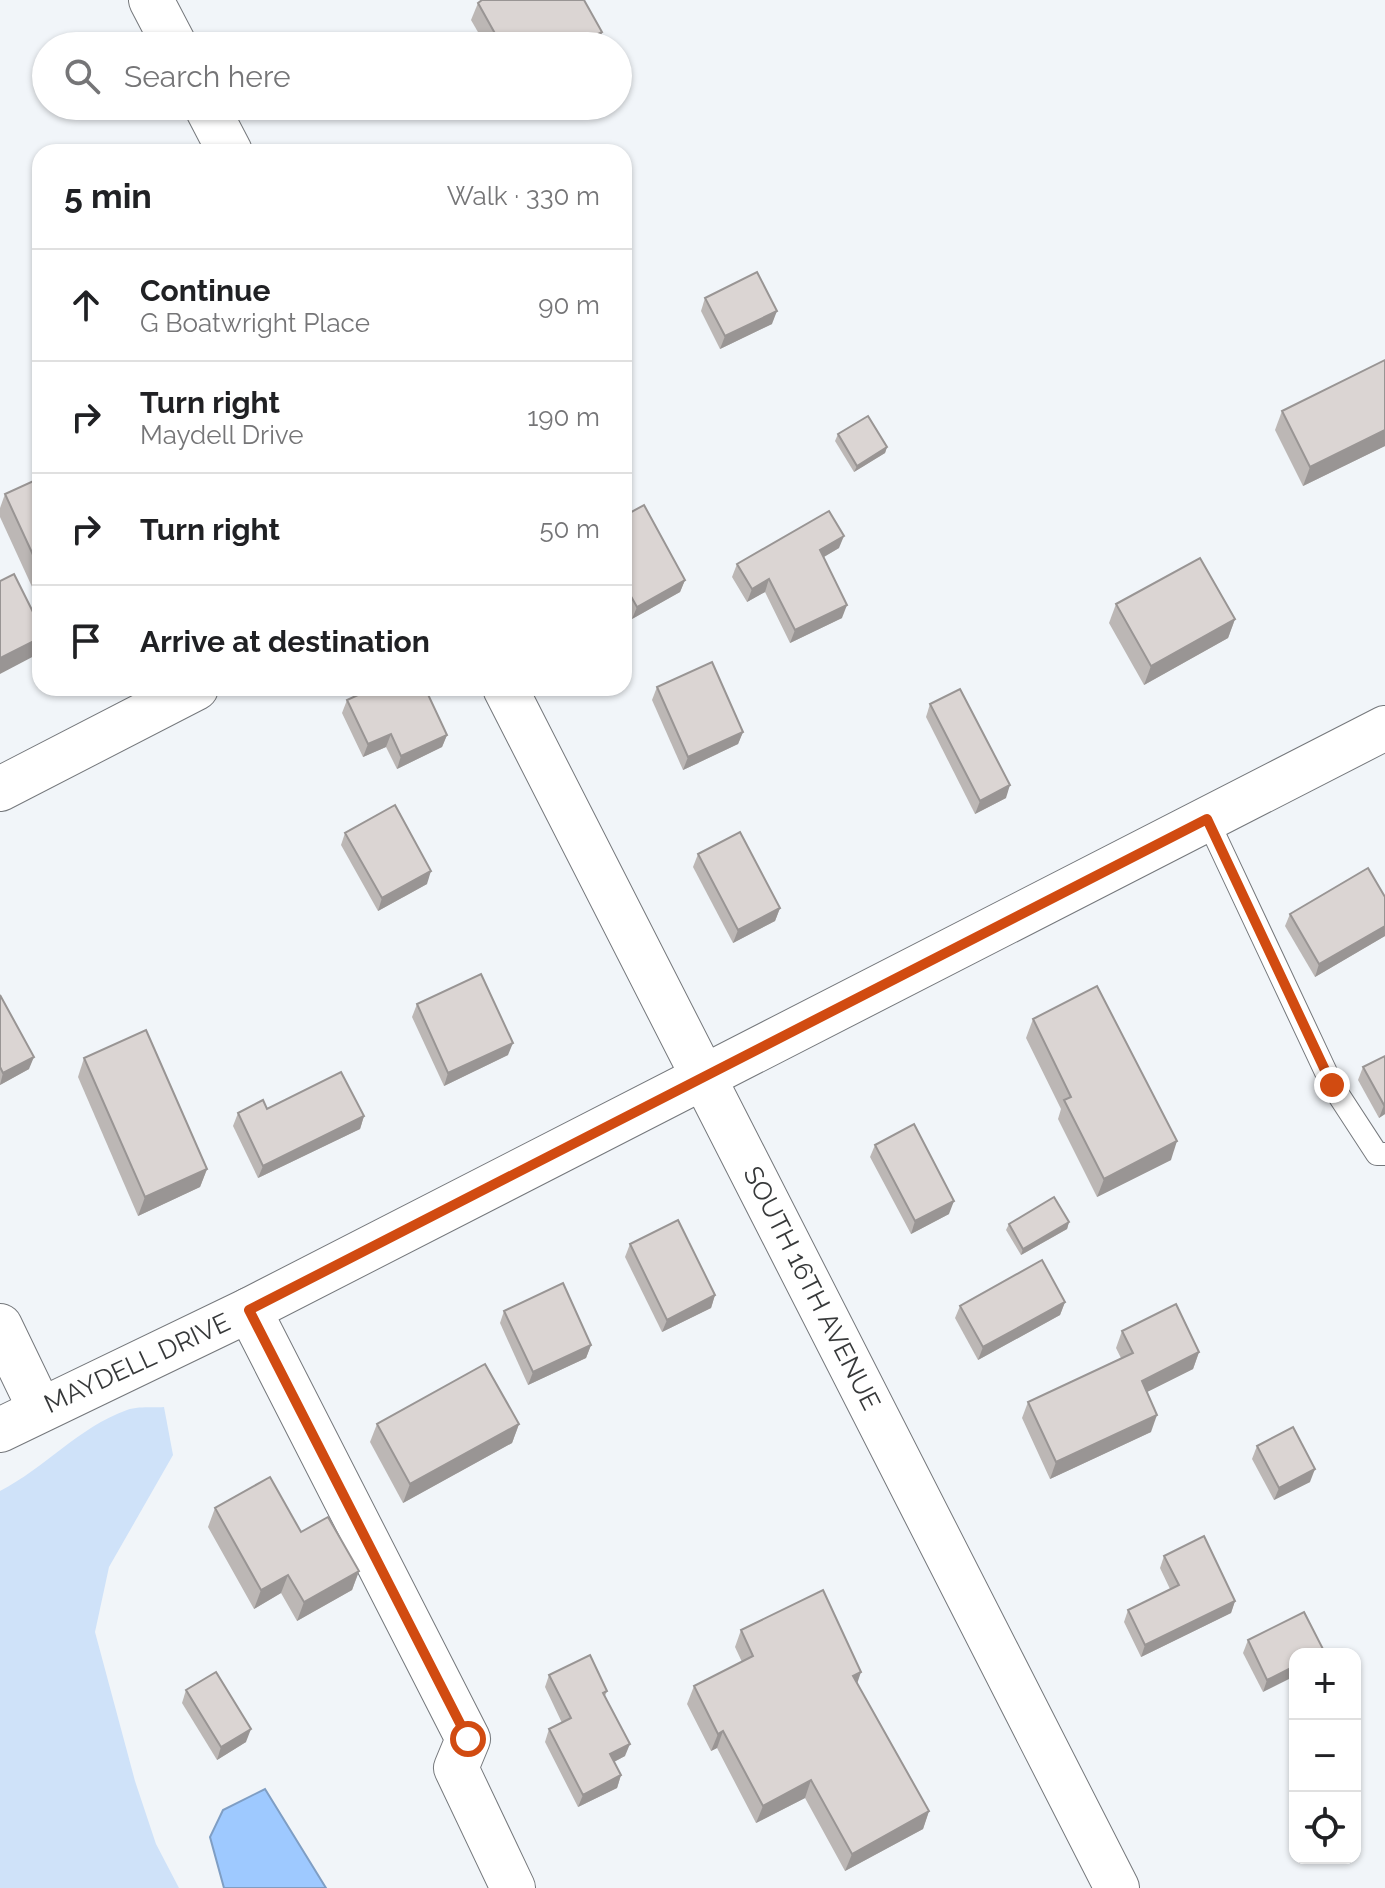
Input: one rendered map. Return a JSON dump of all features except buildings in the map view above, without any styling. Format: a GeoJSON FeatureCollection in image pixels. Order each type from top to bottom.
{"type":"FeatureCollection","features":[{"type":"Feature","properties":{"kind":"street"},"geometry":{"type":"LineString","coordinates":[[151,0],[168,32]]}},
{"type":"Feature","properties":{"kind":"street"},"geometry":{"type":"LineString","coordinates":[[213,120],[226,144]]}},
{"type":"Feature","properties":{"kind":"street"},"geometry":{"type":"LineString","coordinates":[[0,789],[180,696]]}},
{"type":"Feature","properties":{"kind":"street","name":"SOUTH 16TH AVENUE"},"geometry":{"type":"LineString","coordinates":[[509,696],[1117,1888]]}},
{"type":"Feature","properties":{"kind":"street","name":"MAYDELL DRIVE"},"geometry":{"type":"LineString","coordinates":[[0,1430],[249,1310],[1385,728]]}},
{"type":"Feature","properties":{"kind":"street"},"geometry":{"type":"LineString","coordinates":[[249,1310],[468,1739],[456,1768],[513,1888]]}},
{"type":"Feature","properties":{"kind":"street"},"geometry":{"type":"LineString","coordinates":[[0,1326],[40,1409]]}},
{"type":"Feature","properties":{"kind":"lane"},"geometry":{"type":"LineString","coordinates":[[1207,819],[1332,1085],[1377,1154],[1385,1154]]}},
{"type":"Feature","properties":{"kind":"shaded area"},"geometry":{"type":"Polygon","coordinates":[[[164,1407],[173,1455],[109,1567],[95,1632],[135,1781],[156,1844],[179,1888],[0,1888],[0,1491],[110,1417],[131,1409],[164,1407]]]}},
{"type":"Feature","properties":{"kind":"water"},"geometry":{"type":"Polygon","coordinates":[[[265,1789],[326,1888],[224,1888],[210,1837],[223,1810],[265,1789]]]}},
{"type":"Feature","properties":{"kind":"route"},"geometry":{"type":"LineString","coordinates":[[468,1739],[249,1310],[1207,819],[1332,1085]]}}]}
